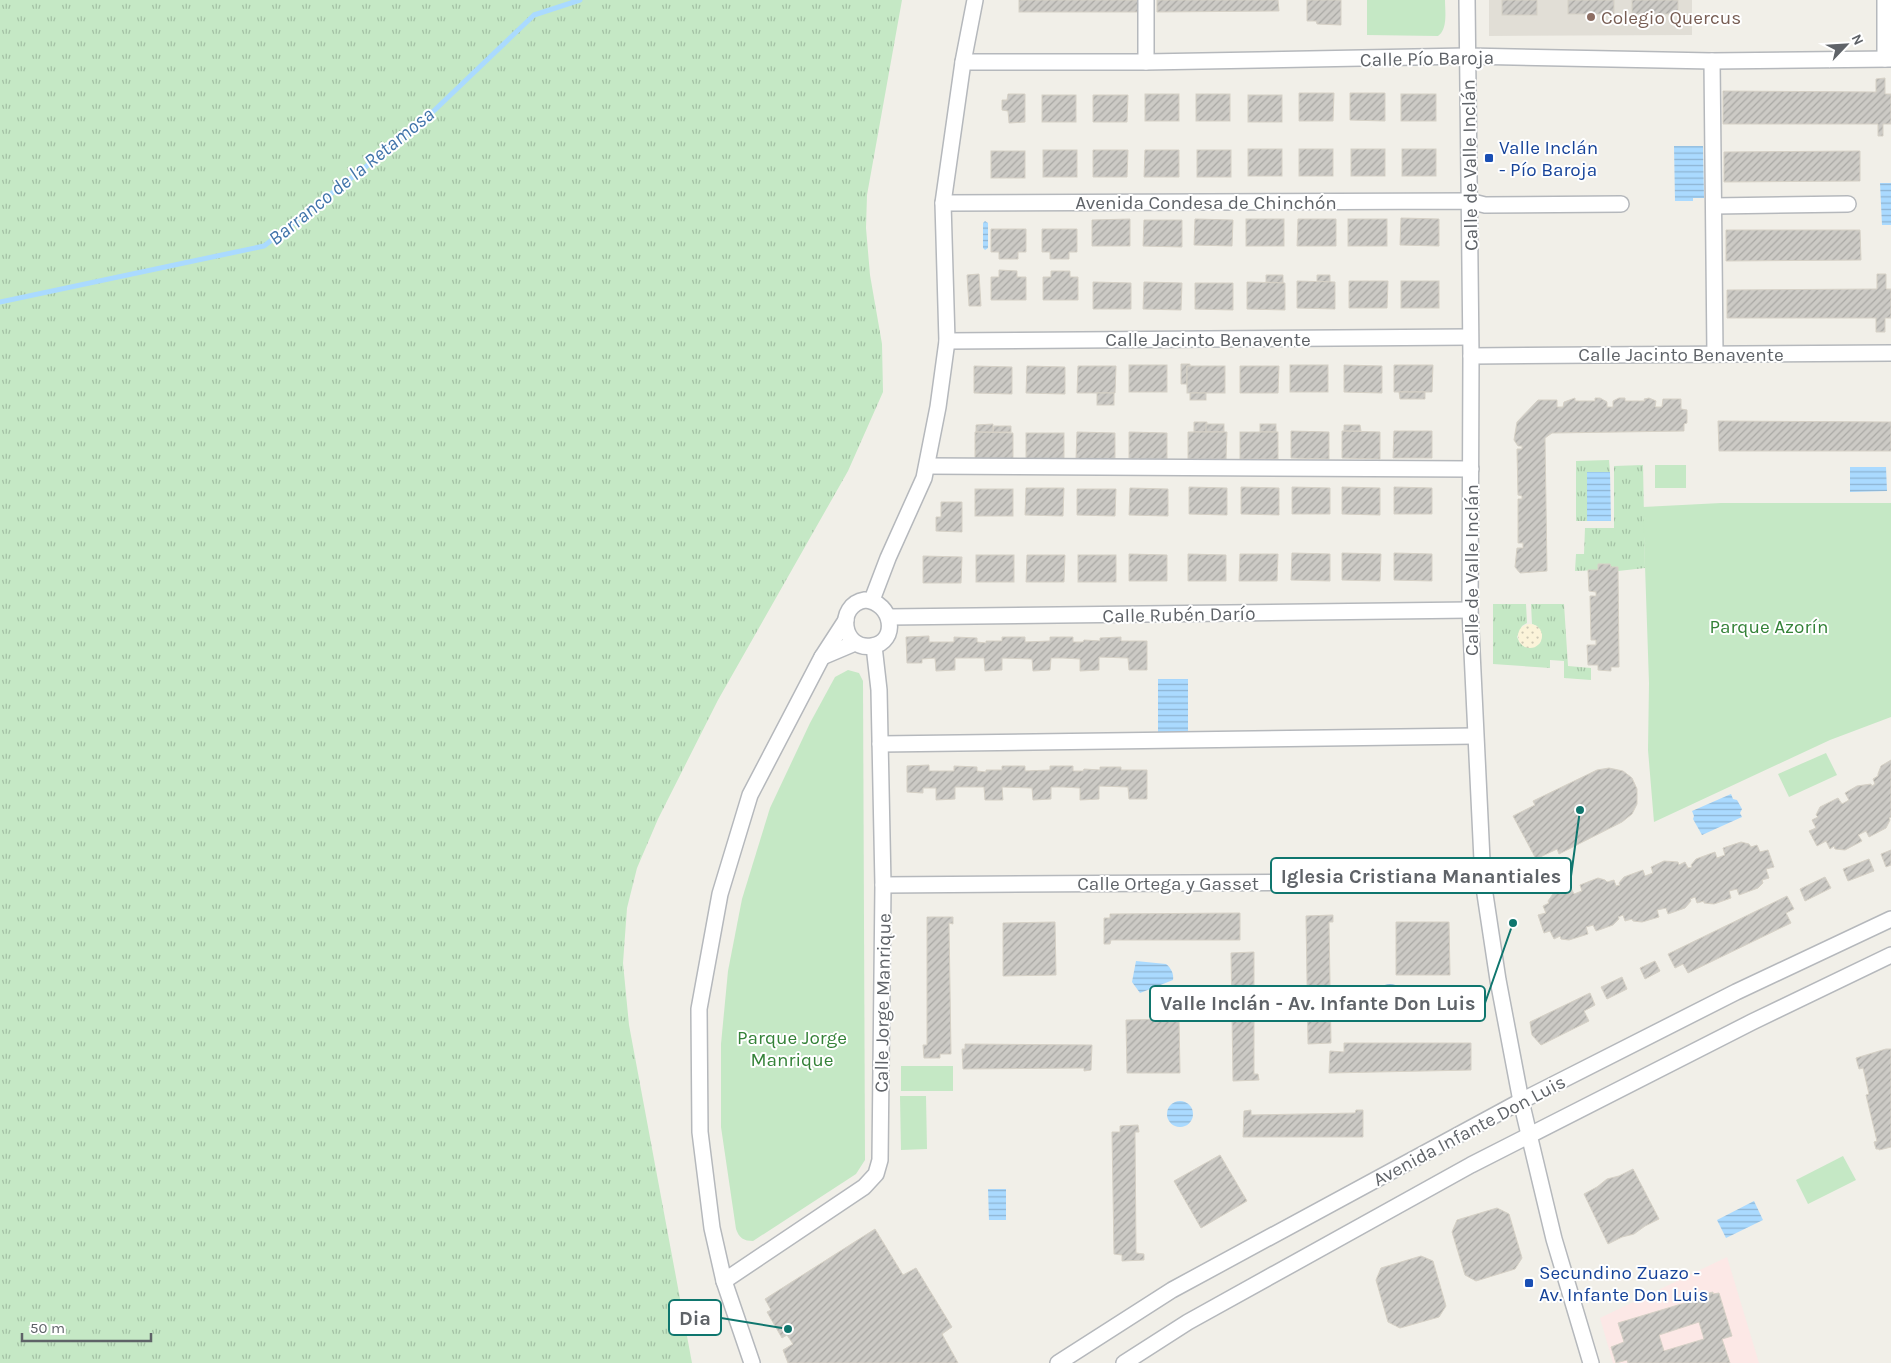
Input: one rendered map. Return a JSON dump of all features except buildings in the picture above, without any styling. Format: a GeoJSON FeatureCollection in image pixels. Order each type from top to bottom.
{"type":"FeatureCollection","features":[{"type":"Feature","properties":{"kind":"street"},"geometry":{"type":"LineString","coordinates":[[872,600],[888,558],[924,478],[938,407],[947,341],[942,204],[963,62],[975,0]]}},
{"type":"Feature","properties":{"kind":"street"},"geometry":{"type":"LineString","coordinates":[[1146,0],[1146,62]]}},
{"type":"Feature","properties":{"kind":"street","name":"Calle de Valle Inclán"},"geometry":{"type":"LineString","coordinates":[[1467,0],[1471,356],[1470,610],[1483,881],[1498,980],[1521,1101],[1554,1239],[1590,1363]]}},
{"type":"Feature","properties":{"kind":"street"},"geometry":{"type":"LineString","coordinates":[[1885,0],[1888,59]]}},
{"type":"Feature","properties":{"kind":"street","name":"Calle Pío Baroja"},"geometry":{"type":"LineString","coordinates":[[963,62],[1146,62],[1468,56],[1712,60],[1888,59]]}},
{"type":"Feature","properties":{"kind":"street"},"geometry":{"type":"LineString","coordinates":[[1712,60],[1715,354]]}},
{"type":"Feature","properties":{"kind":"street","name":"Avenida Condesa de Chinchón"},"geometry":{"type":"LineString","coordinates":[[942,204],[1469,201],[1485,205],[1621,204]]}},
{"type":"Feature","properties":{"kind":"street"},"geometry":{"type":"LineString","coordinates":[[1714,206],[1848,204]]}},
{"type":"Feature","properties":{"kind":"street","name":"Calle Jacinto Benavente"},"geometry":{"type":"LineString","coordinates":[[947,341],[1470,337]]}},
{"type":"Feature","properties":{"kind":"street","name":"Calle Jacinto Benavente"},"geometry":{"type":"LineString","coordinates":[[1471,356],[1891,353]]}},
{"type":"Feature","properties":{"kind":"street"},"geometry":{"type":"LineString","coordinates":[[927,466],[1470,470]]}},
{"type":"Feature","properties":{"kind":"street"},"geometry":{"type":"LineString","coordinates":[[752,1363],[724,1280],[712,1228],[700,1132],[699,1009],[720,894],[750,795],[822,657],[846,620],[851,606],[859,601],[872,600],[882,606],[889,618],[889,632],[874,646],[862,646],[855,643],[846,629],[846,620]]}},
{"type":"Feature","properties":{"kind":"street","name":"Calle Rubén Darío"},"geometry":{"type":"LineString","coordinates":[[889,618],[1470,610]]}},
{"type":"Feature","properties":{"kind":"street"},"geometry":{"type":"LineString","coordinates":[[822,657],[855,643]]}},
{"type":"Feature","properties":{"kind":"street","name":"Calle Jorge Manrique"},"geometry":{"type":"LineString","coordinates":[[724,1280],[864,1187],[876,1174],[880,1160],[883,885],[879,690],[874,646]]}},
{"type":"Feature","properties":{"kind":"street"},"geometry":{"type":"LineString","coordinates":[[880,744],[1475,736]]}},
{"type":"Feature","properties":{"kind":"street","name":"Calle Ortega y Gasset"},"geometry":{"type":"LineString","coordinates":[[883,885],[1483,881]]}},
{"type":"Feature","properties":{"kind":"street","name":"Avenida Infante Don Luis"},"geometry":{"type":"LineString","coordinates":[[1058,1363],[1172,1290],[1521,1101],[1744,988],[1891,919]]}},
{"type":"Feature","properties":{"kind":"street","name":"Avenida Infante Don Luis"},"geometry":{"type":"LineString","coordinates":[[1124,1363],[1197,1317],[1470,1165],[1752,1022],[1891,955]]}},
{"type":"Feature","properties":{"kind":"shaded area","name":"Colegio Quercus"},"geometry":{"type":"Polygon","coordinates":[[[1489,0],[1692,0],[1692,35],[1489,36],[1489,0]]]}},
{"type":"Feature","properties":{"kind":"shaded area"},"geometry":{"type":"Polygon","coordinates":[[[1727,1257],[1759,1363],[1613,1363],[1600,1318],[1727,1257]]]}},
{"type":"Feature","properties":{"kind":"green space"},"geometry":{"type":"Polygon","coordinates":[[[0,0],[902,0],[867,195],[866,228],[870,275],[882,344],[883,392],[848,471],[718,700],[658,819],[637,868],[627,908],[623,963],[629,1025],[692,1363],[0,1363],[0,0]]]}},
{"type":"Feature","properties":{"kind":"green space"},"geometry":{"type":"Polygon","coordinates":[[[1367,0],[1445,0],[1443,29],[1438,36],[1367,35],[1367,0]]]}},
{"type":"Feature","properties":{"kind":"green space"},"geometry":{"type":"Polygon","coordinates":[[[1609,460],[1610,472],[1587,472],[1587,521],[1576,521],[1576,461],[1609,460]]]}},
{"type":"Feature","properties":{"kind":"green space"},"geometry":{"type":"Polygon","coordinates":[[[1643,465],[1645,568],[1618,571],[1598,564],[1598,570],[1575,571],[1576,554],[1584,554],[1585,528],[1614,528],[1614,466],[1643,465]]]}},
{"type":"Feature","properties":{"kind":"green space"},"geometry":{"type":"Polygon","coordinates":[[[1655,465],[1686,465],[1686,488],[1655,488],[1655,465]]]}},
{"type":"Feature","properties":{"kind":"green space","name":"Parque Azorín"},"geometry":{"type":"Polygon","coordinates":[[[1721,503],[1891,503],[1891,717],[1830,740],[1654,822],[1648,750],[1649,683],[1643,507],[1721,503]]]}},
{"type":"Feature","properties":{"kind":"green space"},"geometry":{"type":"Polygon","coordinates":[[[1493,604],[1526,604],[1527,623],[1522,626],[1517,637],[1520,643],[1533,647],[1540,643],[1542,635],[1537,626],[1532,624],[1531,604],[1564,604],[1568,666],[1591,668],[1591,680],[1564,678],[1564,661],[1550,660],[1550,668],[1493,664],[1493,604]]]}},
{"type":"Feature","properties":{"kind":"green space","name":"Parque Jorge Manrique"},"geometry":{"type":"Polygon","coordinates":[[[848,670],[859,673],[863,681],[865,1160],[856,1174],[753,1241],[747,1240],[740,1237],[736,1229],[721,1127],[721,1044],[728,971],[742,899],[770,808],[810,723],[835,677],[848,670]]]}},
{"type":"Feature","properties":{"kind":"green space"},"geometry":{"type":"Polygon","coordinates":[[[1826,753],[1837,775],[1789,797],[1778,774],[1826,753]]]}},
{"type":"Feature","properties":{"kind":"green space"},"geometry":{"type":"Polygon","coordinates":[[[901,1066],[953,1066],[953,1091],[901,1091],[901,1066]]]}},
{"type":"Feature","properties":{"kind":"green space"},"geometry":{"type":"Polygon","coordinates":[[[900,1096],[926,1096],[927,1149],[901,1150],[900,1096]]]}},
{"type":"Feature","properties":{"kind":"green space"},"geometry":{"type":"Polygon","coordinates":[[[1843,1156],[1856,1180],[1808,1204],[1796,1180],[1843,1156]]]}},
{"type":"Feature","properties":{"kind":"sand"},"geometry":{"type":"Polygon","coordinates":[[[1530,624],[1539,627],[1542,636],[1539,645],[1530,648],[1521,645],[1518,636],[1521,627],[1530,624]]]}},
{"type":"Feature","properties":{"kind":"water"},"geometry":{"type":"Polygon","coordinates":[[[1674,146],[1703,146],[1704,198],[1693,198],[1693,201],[1675,201],[1674,146]]]}},
{"type":"Feature","properties":{"kind":"water"},"geometry":{"type":"Polygon","coordinates":[[[1880,183],[1891,183],[1891,225],[1882,225],[1880,183]]]}},
{"type":"Feature","properties":{"kind":"water"},"geometry":{"type":"Polygon","coordinates":[[[985,221],[988,223],[988,248],[985,250],[983,248],[983,223],[985,221]]]}},
{"type":"Feature","properties":{"kind":"water"},"geometry":{"type":"Polygon","coordinates":[[[1850,467],[1886,467],[1887,491],[1850,492],[1850,467]]]}},
{"type":"Feature","properties":{"kind":"water"},"geometry":{"type":"Polygon","coordinates":[[[1587,472],[1610,472],[1611,521],[1587,521],[1587,472]]]}},
{"type":"Feature","properties":{"kind":"water"},"geometry":{"type":"Polygon","coordinates":[[[1158,679],[1188,679],[1188,737],[1158,737],[1158,679]]]}},
{"type":"Feature","properties":{"kind":"water"},"geometry":{"type":"Polygon","coordinates":[[[1731,794],[1742,809],[1740,813],[1742,817],[1702,835],[1693,819],[1692,811],[1731,794]]]}},
{"type":"Feature","properties":{"kind":"water"},"geometry":{"type":"Polygon","coordinates":[[[1136,961],[1166,964],[1172,971],[1173,980],[1140,993],[1132,982],[1136,961]]]}},
{"type":"Feature","properties":{"kind":"water"},"geometry":{"type":"Polygon","coordinates":[[[1390,984],[1400,988],[1404,998],[1400,1008],[1390,1012],[1380,1008],[1376,998],[1380,988],[1390,984]]]}},
{"type":"Feature","properties":{"kind":"water"},"geometry":{"type":"Polygon","coordinates":[[[1180,1101],[1189,1105],[1193,1114],[1189,1123],[1180,1127],[1171,1123],[1167,1114],[1171,1105],[1180,1101]]]}},
{"type":"Feature","properties":{"kind":"water"},"geometry":{"type":"Polygon","coordinates":[[[988,1189],[1006,1189],[1006,1220],[989,1220],[988,1189]]]}},
{"type":"Feature","properties":{"kind":"water"},"geometry":{"type":"Polygon","coordinates":[[[1754,1201],[1763,1220],[1726,1238],[1717,1220],[1754,1201]]]}},
{"type":"Feature","properties":{"kind":"waterway","name":"Barranco de la Retamosa"},"geometry":{"type":"LineString","coordinates":[[0,302],[264,246],[418,126],[534,15],[580,0]]}},
{"type":"Feature","properties":{"kind":"place","name":"Colegio Quercus"},"geometry":{"type":"Point","coordinates":[1591,17]}},
{"type":"Feature","properties":{"kind":"place","name":"Valle Inclán - Pío Baroja"},"geometry":{"type":"Point","coordinates":[1489,158]}},
{"type":"Feature","properties":{"kind":"place","name":"Iglesia Cristiana Manantiales"},"geometry":{"type":"Point","coordinates":[1580,810]}},
{"type":"Feature","properties":{"kind":"place","name":"Valle Inclán - Av. Infante Don Luis"},"geometry":{"type":"Point","coordinates":[1513,923]}},
{"type":"Feature","properties":{"kind":"place","name":"Secundino Zuazo - Av. Infante Don Luis"},"geometry":{"type":"Point","coordinates":[1529,1283]}},
{"type":"Feature","properties":{"kind":"place","name":"Dia"},"geometry":{"type":"Point","coordinates":[788,1329]}}]}
